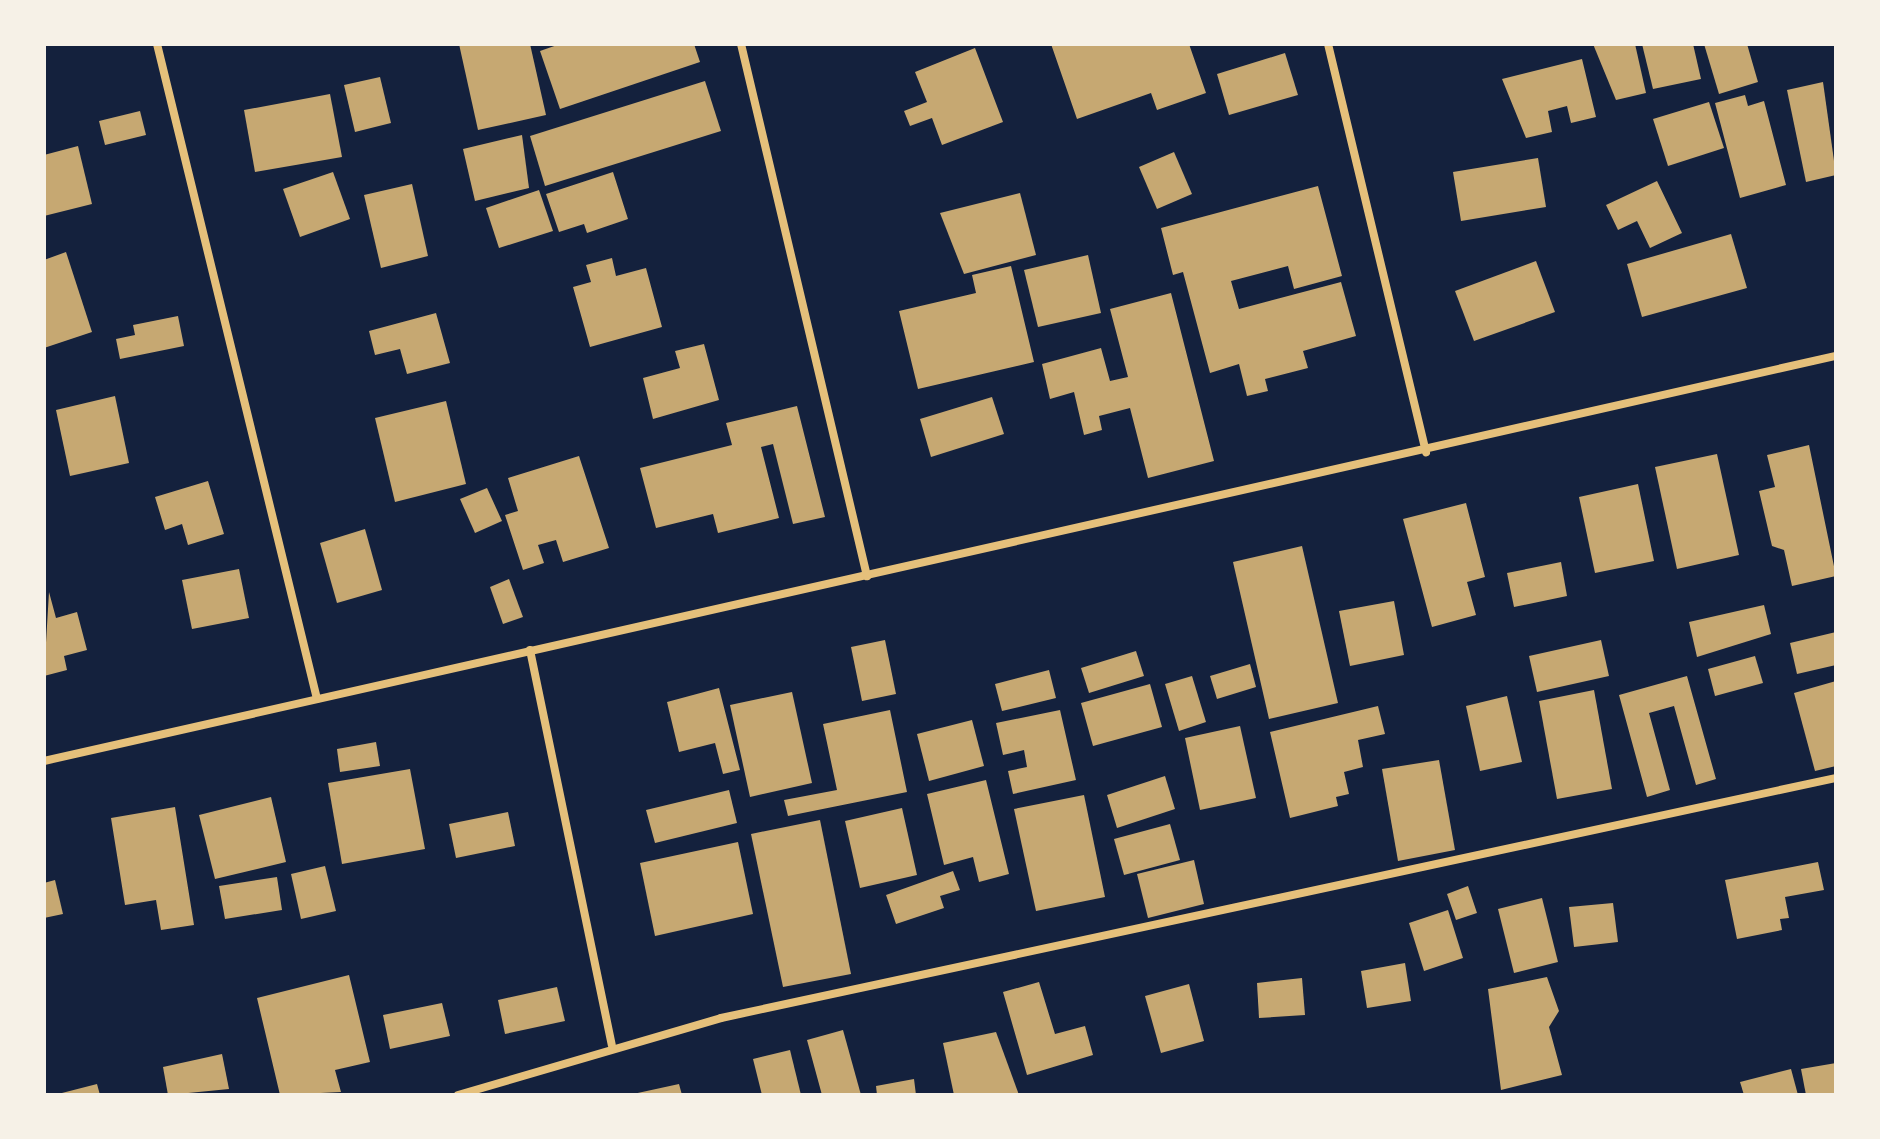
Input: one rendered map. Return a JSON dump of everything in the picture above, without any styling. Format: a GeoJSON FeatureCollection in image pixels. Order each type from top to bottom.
{"type":"FeatureCollection","features":[{"type":"Feature","properties":{"kind":"street"},"geometry":{"type":"LineString","coordinates":[[157,44],[317,699]]}},
{"type":"Feature","properties":{"kind":"street"},"geometry":{"type":"LineString","coordinates":[[741,44],[867,576]]}},
{"type":"Feature","properties":{"kind":"street"},"geometry":{"type":"LineString","coordinates":[[1328,44],[1426,452]]}},
{"type":"Feature","properties":{"kind":"street"},"geometry":{"type":"LineString","coordinates":[[44,761],[1426,452],[1836,356]]}},
{"type":"Feature","properties":{"kind":"street"},"geometry":{"type":"LineString","coordinates":[[530,650],[612,1045]]}},
{"type":"Feature","properties":{"kind":"street"},"geometry":{"type":"LineString","coordinates":[[458,1095],[496,1091],[612,1045],[1836,778]]}},
{"type":"Feature","properties":{"kind":"building"},"geometry":{"type":"Polygon","coordinates":[[[459,44],[530,44],[546,115],[478,130],[459,44]]]}},
{"type":"Feature","properties":{"kind":"building"},"geometry":{"type":"Polygon","coordinates":[[[560,44],[694,44],[700,62],[560,109],[540,51],[560,44]]]}},
{"type":"Feature","properties":{"kind":"building"},"geometry":{"type":"Polygon","coordinates":[[[1051,44],[1189,44],[1206,93],[1157,110],[1151,93],[1077,119],[1051,44]]]}},
{"type":"Feature","properties":{"kind":"building"},"geometry":{"type":"Polygon","coordinates":[[[1593,44],[1635,44],[1646,93],[1616,100],[1593,44]]]}},
{"type":"Feature","properties":{"kind":"building"},"geometry":{"type":"Polygon","coordinates":[[[1642,44],[1693,44],[1701,79],[1653,89],[1642,44]]]}},
{"type":"Feature","properties":{"kind":"building"},"geometry":{"type":"Polygon","coordinates":[[[1704,44],[1747,44],[1758,82],[1719,94],[1704,44]]]}},
{"type":"Feature","properties":{"kind":"building"},"geometry":{"type":"Polygon","coordinates":[[[975,48],[1003,122],[942,145],[932,118],[910,126],[904,111],[927,102],[915,72],[975,48]]]}},
{"type":"Feature","properties":{"kind":"building"},"geometry":{"type":"Polygon","coordinates":[[[1285,53],[1298,95],[1229,115],[1217,74],[1285,53]]]}},
{"type":"Feature","properties":{"kind":"building"},"geometry":{"type":"Polygon","coordinates":[[[1582,59],[1596,117],[1571,123],[1567,106],[1548,111],[1552,132],[1526,138],[1502,79],[1582,59]]]}},
{"type":"Feature","properties":{"kind":"building"},"geometry":{"type":"Polygon","coordinates":[[[380,77],[391,123],[355,132],[344,85],[380,77]]]}},
{"type":"Feature","properties":{"kind":"building"},"geometry":{"type":"Polygon","coordinates":[[[705,81],[721,131],[545,186],[530,136],[705,81]]]}},
{"type":"Feature","properties":{"kind":"building"},"geometry":{"type":"Polygon","coordinates":[[[1823,82],[1836,175],[1806,182],[1787,90],[1823,82]]]}},
{"type":"Feature","properties":{"kind":"building"},"geometry":{"type":"Polygon","coordinates":[[[330,94],[342,157],[255,172],[244,110],[330,94]]]}},
{"type":"Feature","properties":{"kind":"building"},"geometry":{"type":"Polygon","coordinates":[[[1745,95],[1748,106],[1764,101],[1786,185],[1740,198],[1715,103],[1745,95]]]}},
{"type":"Feature","properties":{"kind":"building"},"geometry":{"type":"Polygon","coordinates":[[[1709,102],[1724,148],[1668,166],[1653,119],[1709,102]]]}},
{"type":"Feature","properties":{"kind":"building"},"geometry":{"type":"Polygon","coordinates":[[[140,111],[146,135],[105,145],[99,121],[140,111]]]}},
{"type":"Feature","properties":{"kind":"building"},"geometry":{"type":"Polygon","coordinates":[[[522,135],[529,188],[475,201],[463,149],[522,135]]]}},
{"type":"Feature","properties":{"kind":"building"},"geometry":{"type":"Polygon","coordinates":[[[78,146],[92,204],[44,216],[44,155],[78,146]]]}},
{"type":"Feature","properties":{"kind":"building"},"geometry":{"type":"Polygon","coordinates":[[[1174,152],[1192,194],[1157,209],[1139,167],[1174,152]]]}},
{"type":"Feature","properties":{"kind":"building"},"geometry":{"type":"Polygon","coordinates":[[[1538,158],[1546,207],[1461,221],[1453,172],[1538,158]]]}},
{"type":"Feature","properties":{"kind":"building"},"geometry":{"type":"Polygon","coordinates":[[[333,172],[350,219],[300,237],[283,189],[333,172]]]}},
{"type":"Feature","properties":{"kind":"building"},"geometry":{"type":"Polygon","coordinates":[[[613,172],[628,219],[587,233],[584,224],[559,232],[546,194],[613,172]]]}},
{"type":"Feature","properties":{"kind":"building"},"geometry":{"type":"Polygon","coordinates":[[[1657,181],[1682,233],[1650,248],[1637,221],[1618,230],[1606,205],[1657,181]]]}},
{"type":"Feature","properties":{"kind":"building"},"geometry":{"type":"Polygon","coordinates":[[[412,184],[428,256],[381,268],[364,195],[412,184]]]}},
{"type":"Feature","properties":{"kind":"building"},"geometry":{"type":"Polygon","coordinates":[[[1318,186],[1342,276],[1294,289],[1288,266],[1231,281],[1239,309],[1341,282],[1356,336],[1303,351],[1308,368],[1265,379],[1268,391],[1247,396],[1239,364],[1210,373],[1183,272],[1173,275],[1161,228],[1318,186]]]}},
{"type":"Feature","properties":{"kind":"building"},"geometry":{"type":"Polygon","coordinates":[[[539,190],[553,231],[499,248],[486,208],[539,190]]]}},
{"type":"Feature","properties":{"kind":"building"},"geometry":{"type":"Polygon","coordinates":[[[1020,193],[1036,255],[964,274],[940,213],[1020,193]]]}},
{"type":"Feature","properties":{"kind":"building"},"geometry":{"type":"Polygon","coordinates":[[[1731,234],[1747,288],[1642,317],[1627,264],[1731,234]]]}},
{"type":"Feature","properties":{"kind":"building"},"geometry":{"type":"Polygon","coordinates":[[[66,252],[92,332],[44,348],[44,260],[66,252]]]}},
{"type":"Feature","properties":{"kind":"building"},"geometry":{"type":"Polygon","coordinates":[[[1088,255],[1101,313],[1038,327],[1024,270],[1088,255]]]}},
{"type":"Feature","properties":{"kind":"building"},"geometry":{"type":"Polygon","coordinates":[[[612,258],[616,276],[646,268],[662,327],[590,347],[573,287],[591,282],[586,265],[612,258]]]}},
{"type":"Feature","properties":{"kind":"building"},"geometry":{"type":"Polygon","coordinates":[[[1536,261],[1555,312],[1474,341],[1455,291],[1536,261]]]}},
{"type":"Feature","properties":{"kind":"building"},"geometry":{"type":"Polygon","coordinates":[[[1011,266],[1034,362],[918,389],[899,311],[976,293],[972,275],[1011,266]]]}},
{"type":"Feature","properties":{"kind":"building"},"geometry":{"type":"Polygon","coordinates":[[[1171,293],[1214,461],[1148,478],[1130,408],[1099,416],[1102,430],[1084,435],[1074,392],[1050,399],[1042,364],[1101,348],[1110,381],[1128,377],[1110,309],[1171,293]]]}},
{"type":"Feature","properties":{"kind":"building"},"geometry":{"type":"Polygon","coordinates":[[[436,313],[450,363],[407,374],[400,349],[375,355],[369,331],[436,313]]]}},
{"type":"Feature","properties":{"kind":"building"},"geometry":{"type":"Polygon","coordinates":[[[178,316],[184,346],[120,359],[116,339],[135,335],[133,325],[178,316]]]}},
{"type":"Feature","properties":{"kind":"building"},"geometry":{"type":"Polygon","coordinates":[[[704,344],[719,400],[653,419],[643,378],[680,368],[675,351],[704,344]]]}},
{"type":"Feature","properties":{"kind":"building"},"geometry":{"type":"Polygon","coordinates":[[[115,396],[129,463],[70,476],[56,410],[115,396]]]}},
{"type":"Feature","properties":{"kind":"building"},"geometry":{"type":"Polygon","coordinates":[[[992,397],[1004,434],[931,457],[920,419],[992,397]]]}},
{"type":"Feature","properties":{"kind":"building"},"geometry":{"type":"Polygon","coordinates":[[[446,401],[466,484],[395,502],[375,418],[446,401]]]}},
{"type":"Feature","properties":{"kind":"building"},"geometry":{"type":"Polygon","coordinates":[[[797,406],[825,517],[793,524],[773,444],[761,447],[779,518],[718,533],[713,514],[656,528],[640,468],[732,445],[726,423],[797,406]]]}},
{"type":"Feature","properties":{"kind":"building"},"geometry":{"type":"Polygon","coordinates":[[[1809,445],[1836,576],[1792,586],[1784,550],[1772,546],[1759,491],[1775,487],[1767,455],[1809,445]]]}},
{"type":"Feature","properties":{"kind":"building"},"geometry":{"type":"Polygon","coordinates":[[[1717,454],[1739,555],[1677,569],[1655,467],[1717,454]]]}},
{"type":"Feature","properties":{"kind":"building"},"geometry":{"type":"Polygon","coordinates":[[[579,456],[609,548],[563,562],[556,540],[538,545],[544,563],[523,570],[505,515],[518,511],[508,478],[579,456]]]}},
{"type":"Feature","properties":{"kind":"building"},"geometry":{"type":"Polygon","coordinates":[[[208,481],[224,534],[188,545],[182,524],[165,530],[155,497],[208,481]]]}},
{"type":"Feature","properties":{"kind":"building"},"geometry":{"type":"Polygon","coordinates":[[[1638,484],[1654,561],[1595,573],[1579,497],[1638,484]]]}},
{"type":"Feature","properties":{"kind":"building"},"geometry":{"type":"Polygon","coordinates":[[[487,488],[502,521],[475,533],[460,499],[487,488]]]}},
{"type":"Feature","properties":{"kind":"building"},"geometry":{"type":"Polygon","coordinates":[[[1466,503],[1485,577],[1467,582],[1476,615],[1432,627],[1403,519],[1466,503]]]}},
{"type":"Feature","properties":{"kind":"building"},"geometry":{"type":"Polygon","coordinates":[[[365,529],[382,590],[337,603],[320,543],[365,529]]]}},
{"type":"Feature","properties":{"kind":"building"},"geometry":{"type":"Polygon","coordinates":[[[1302,546],[1338,703],[1269,719],[1233,562],[1302,546]]]}},
{"type":"Feature","properties":{"kind":"building"},"geometry":{"type":"Polygon","coordinates":[[[1561,562],[1567,596],[1514,607],[1507,573],[1561,562]]]}},
{"type":"Feature","properties":{"kind":"building"},"geometry":{"type":"Polygon","coordinates":[[[239,569],[249,618],[192,629],[182,580],[239,569]]]}},
{"type":"Feature","properties":{"kind":"building"},"geometry":{"type":"Polygon","coordinates":[[[509,579],[523,617],[503,624],[490,587],[509,579]]]}},
{"type":"Feature","properties":{"kind":"building"},"geometry":{"type":"Polygon","coordinates":[[[49,592],[56,618],[77,612],[87,650],[64,656],[67,670],[44,676],[49,592]]]}},
{"type":"Feature","properties":{"kind":"building"},"geometry":{"type":"Polygon","coordinates":[[[1394,601],[1404,655],[1350,666],[1339,611],[1394,601]]]}},
{"type":"Feature","properties":{"kind":"building"},"geometry":{"type":"Polygon","coordinates":[[[1764,605],[1771,634],[1697,657],[1689,622],[1764,605]]]}},
{"type":"Feature","properties":{"kind":"building"},"geometry":{"type":"Polygon","coordinates":[[[1836,632],[1836,665],[1797,674],[1790,643],[1836,632]]]}},
{"type":"Feature","properties":{"kind":"building"},"geometry":{"type":"Polygon","coordinates":[[[885,640],[896,694],[862,701],[851,647],[885,640]]]}},
{"type":"Feature","properties":{"kind":"building"},"geometry":{"type":"Polygon","coordinates":[[[1601,640],[1609,676],[1537,692],[1529,656],[1601,640]]]}},
{"type":"Feature","properties":{"kind":"building"},"geometry":{"type":"Polygon","coordinates":[[[1136,651],[1144,676],[1089,693],[1081,668],[1136,651]]]}},
{"type":"Feature","properties":{"kind":"building"},"geometry":{"type":"Polygon","coordinates":[[[1755,656],[1763,683],[1715,696],[1708,669],[1755,656]]]}},
{"type":"Feature","properties":{"kind":"building"},"geometry":{"type":"Polygon","coordinates":[[[1250,664],[1256,687],[1217,699],[1210,676],[1250,664]]]}},
{"type":"Feature","properties":{"kind":"building"},"geometry":{"type":"Polygon","coordinates":[[[1049,670],[1056,698],[1002,711],[995,684],[1049,670]]]}},
{"type":"Feature","properties":{"kind":"building"},"geometry":{"type":"Polygon","coordinates":[[[1192,676],[1206,722],[1179,731],[1165,684],[1192,676]]]}},
{"type":"Feature","properties":{"kind":"building"},"geometry":{"type":"Polygon","coordinates":[[[1687,676],[1716,779],[1696,785],[1674,706],[1649,713],[1670,790],[1647,797],[1619,695],[1687,676]]]}},
{"type":"Feature","properties":{"kind":"building"},"geometry":{"type":"Polygon","coordinates":[[[1836,681],[1836,766],[1815,771],[1794,693],[1836,681]]]}},
{"type":"Feature","properties":{"kind":"building"},"geometry":{"type":"Polygon","coordinates":[[[1150,684],[1162,727],[1093,746],[1081,703],[1150,684]]]}},
{"type":"Feature","properties":{"kind":"building"},"geometry":{"type":"Polygon","coordinates":[[[719,688],[740,770],[723,774],[715,743],[679,752],[667,702],[719,688]]]}},
{"type":"Feature","properties":{"kind":"building"},"geometry":{"type":"Polygon","coordinates":[[[1594,690],[1612,789],[1557,799],[1539,701],[1594,690]]]}},
{"type":"Feature","properties":{"kind":"building"},"geometry":{"type":"Polygon","coordinates":[[[792,692],[812,783],[750,797],[730,705],[792,692]]]}},
{"type":"Feature","properties":{"kind":"building"},"geometry":{"type":"Polygon","coordinates":[[[1507,696],[1522,762],[1480,771],[1466,706],[1507,696]]]}},
{"type":"Feature","properties":{"kind":"building"},"geometry":{"type":"Polygon","coordinates":[[[1378,706],[1385,734],[1358,740],[1363,767],[1344,772],[1349,794],[1336,797],[1338,806],[1290,818],[1270,732],[1378,706]]]}},
{"type":"Feature","properties":{"kind":"building"},"geometry":{"type":"Polygon","coordinates":[[[890,710],[907,792],[788,816],[784,800],[837,790],[823,724],[890,710]]]}},
{"type":"Feature","properties":{"kind":"building"},"geometry":{"type":"Polygon","coordinates":[[[1060,710],[1076,780],[1013,794],[1008,771],[1027,767],[1024,750],[1003,755],[996,723],[1060,710]]]}},
{"type":"Feature","properties":{"kind":"building"},"geometry":{"type":"Polygon","coordinates":[[[972,720],[984,766],[929,781],[917,734],[972,720]]]}},
{"type":"Feature","properties":{"kind":"building"},"geometry":{"type":"Polygon","coordinates":[[[1240,726],[1256,798],[1200,810],[1185,738],[1240,726]]]}},
{"type":"Feature","properties":{"kind":"building"},"geometry":{"type":"Polygon","coordinates":[[[376,742],[380,766],[340,772],[337,749],[376,742]]]}},
{"type":"Feature","properties":{"kind":"building"},"geometry":{"type":"Polygon","coordinates":[[[1439,760],[1455,850],[1398,861],[1382,769],[1439,760]]]}},
{"type":"Feature","properties":{"kind":"building"},"geometry":{"type":"Polygon","coordinates":[[[410,769],[425,849],[342,864],[328,783],[410,769]]]}},
{"type":"Feature","properties":{"kind":"building"},"geometry":{"type":"Polygon","coordinates":[[[1165,776],[1175,809],[1117,828],[1107,795],[1165,776]]]}},
{"type":"Feature","properties":{"kind":"building"},"geometry":{"type":"Polygon","coordinates":[[[986,780],[1009,874],[979,882],[973,857],[944,865],[927,794],[986,780]]]}},
{"type":"Feature","properties":{"kind":"building"},"geometry":{"type":"Polygon","coordinates":[[[729,790],[737,823],[655,843],[646,810],[729,790]]]}},
{"type":"Feature","properties":{"kind":"building"},"geometry":{"type":"Polygon","coordinates":[[[1084,795],[1105,897],[1036,911],[1014,809],[1084,795]]]}},
{"type":"Feature","properties":{"kind":"building"},"geometry":{"type":"Polygon","coordinates":[[[271,797],[286,862],[215,879],[199,815],[271,797]]]}},
{"type":"Feature","properties":{"kind":"building"},"geometry":{"type":"Polygon","coordinates":[[[175,807],[194,925],[161,930],[156,900],[125,905],[111,818],[175,807]]]}},
{"type":"Feature","properties":{"kind":"building"},"geometry":{"type":"Polygon","coordinates":[[[902,808],[917,875],[860,888],[845,821],[902,808]]]}},
{"type":"Feature","properties":{"kind":"building"},"geometry":{"type":"Polygon","coordinates":[[[508,812],[515,846],[456,858],[449,824],[508,812]]]}},
{"type":"Feature","properties":{"kind":"building"},"geometry":{"type":"Polygon","coordinates":[[[820,820],[851,974],[783,987],[751,834],[820,820]]]}},
{"type":"Feature","properties":{"kind":"building"},"geometry":{"type":"Polygon","coordinates":[[[1170,824],[1180,860],[1124,875],[1114,839],[1170,824]]]}},
{"type":"Feature","properties":{"kind":"building"},"geometry":{"type":"Polygon","coordinates":[[[738,842],[753,914],[655,936],[640,863],[738,842]]]}},
{"type":"Feature","properties":{"kind":"building"},"geometry":{"type":"Polygon","coordinates":[[[1194,860],[1204,904],[1148,918],[1137,874],[1194,860]]]}},
{"type":"Feature","properties":{"kind":"building"},"geometry":{"type":"Polygon","coordinates":[[[1818,862],[1824,890],[1785,897],[1789,918],[1780,919],[1782,930],[1737,939],[1725,880],[1818,862]]]}},
{"type":"Feature","properties":{"kind":"building"},"geometry":{"type":"Polygon","coordinates":[[[325,866],[336,911],[301,919],[291,874],[325,866]]]}},
{"type":"Feature","properties":{"kind":"building"},"geometry":{"type":"Polygon","coordinates":[[[953,871],[960,890],[940,896],[944,908],[896,924],[886,895],[953,871]]]}},
{"type":"Feature","properties":{"kind":"building"},"geometry":{"type":"Polygon","coordinates":[[[277,877],[282,910],[225,919],[219,886],[277,877]]]}},
{"type":"Feature","properties":{"kind":"building"},"geometry":{"type":"Polygon","coordinates":[[[55,880],[63,914],[44,918],[44,883],[55,880]]]}},
{"type":"Feature","properties":{"kind":"building"},"geometry":{"type":"Polygon","coordinates":[[[1468,886],[1477,913],[1456,920],[1447,894],[1468,886]]]}},
{"type":"Feature","properties":{"kind":"building"},"geometry":{"type":"Polygon","coordinates":[[[1542,898],[1558,962],[1514,973],[1498,909],[1542,898]]]}},
{"type":"Feature","properties":{"kind":"building"},"geometry":{"type":"Polygon","coordinates":[[[1613,903],[1618,942],[1574,947],[1569,907],[1613,903]]]}},
{"type":"Feature","properties":{"kind":"building"},"geometry":{"type":"Polygon","coordinates":[[[1448,910],[1463,958],[1424,971],[1409,923],[1448,910]]]}},
{"type":"Feature","properties":{"kind":"building"},"geometry":{"type":"Polygon","coordinates":[[[1405,963],[1411,1001],[1367,1008],[1361,971],[1405,963]]]}},
{"type":"Feature","properties":{"kind":"building"},"geometry":{"type":"Polygon","coordinates":[[[349,975],[370,1062],[335,1070],[341,1092],[280,1095],[257,998],[349,975]]]}},
{"type":"Feature","properties":{"kind":"building"},"geometry":{"type":"Polygon","coordinates":[[[1547,977],[1559,1011],[1549,1027],[1562,1075],[1501,1090],[1488,989],[1547,977]]]}},
{"type":"Feature","properties":{"kind":"building"},"geometry":{"type":"Polygon","coordinates":[[[1302,978],[1305,1015],[1259,1018],[1257,983],[1302,978]]]}},
{"type":"Feature","properties":{"kind":"building"},"geometry":{"type":"Polygon","coordinates":[[[1039,982],[1055,1034],[1085,1026],[1093,1055],[1027,1075],[1003,992],[1039,982]]]}},
{"type":"Feature","properties":{"kind":"building"},"geometry":{"type":"Polygon","coordinates":[[[1189,984],[1204,1041],[1161,1053],[1145,996],[1189,984]]]}},
{"type":"Feature","properties":{"kind":"building"},"geometry":{"type":"Polygon","coordinates":[[[557,987],[565,1021],[505,1034],[498,1000],[557,987]]]}},
{"type":"Feature","properties":{"kind":"building"},"geometry":{"type":"Polygon","coordinates":[[[442,1003],[450,1036],[390,1049],[383,1015],[442,1003]]]}},
{"type":"Feature","properties":{"kind":"building"},"geometry":{"type":"Polygon","coordinates":[[[843,1030],[861,1095],[822,1095],[807,1040],[843,1030]]]}},
{"type":"Feature","properties":{"kind":"building"},"geometry":{"type":"Polygon","coordinates":[[[996,1032],[1019,1095],[954,1095],[943,1043],[996,1032]]]}},
{"type":"Feature","properties":{"kind":"building"},"geometry":{"type":"Polygon","coordinates":[[[790,1050],[801,1095],[762,1095],[753,1059],[790,1050]]]}},
{"type":"Feature","properties":{"kind":"building"},"geometry":{"type":"Polygon","coordinates":[[[222,1054],[229,1089],[168,1095],[163,1067],[222,1054]]]}},
{"type":"Feature","properties":{"kind":"building"},"geometry":{"type":"Polygon","coordinates":[[[1836,1063],[1836,1095],[1806,1095],[1801,1069],[1836,1063]]]}},
{"type":"Feature","properties":{"kind":"building"},"geometry":{"type":"Polygon","coordinates":[[[1791,1069],[1798,1095],[1744,1095],[1740,1082],[1791,1069]]]}},
{"type":"Feature","properties":{"kind":"building"},"geometry":{"type":"Polygon","coordinates":[[[914,1079],[916,1095],[877,1095],[876,1086],[914,1079]]]}},
{"type":"Feature","properties":{"kind":"building"},"geometry":{"type":"Polygon","coordinates":[[[97,1084],[100,1095],[58,1095],[58,1094],[97,1084]]]}},
{"type":"Feature","properties":{"kind":"building"},"geometry":{"type":"Polygon","coordinates":[[[679,1084],[682,1095],[633,1095],[633,1094],[679,1084]]]}}]}
